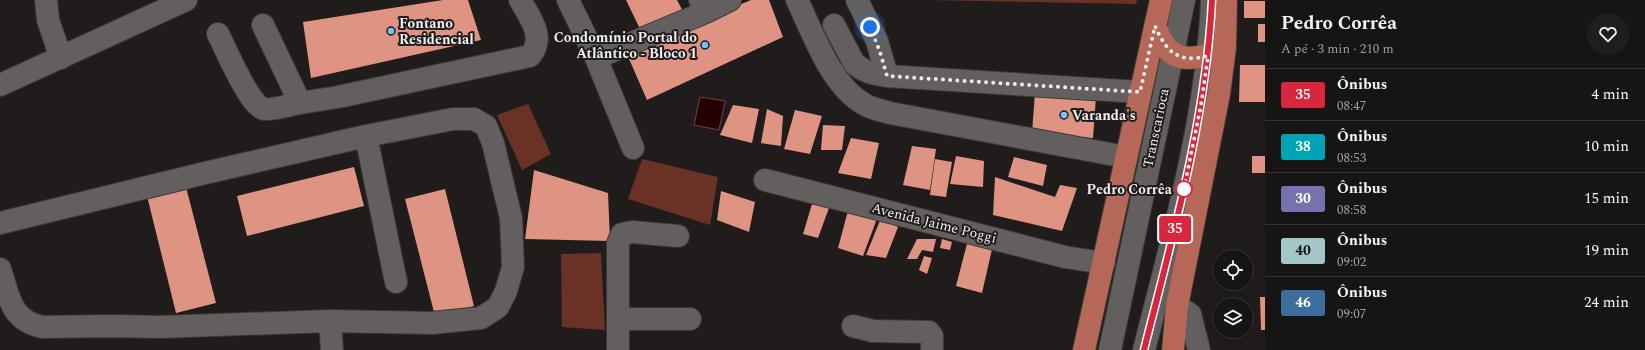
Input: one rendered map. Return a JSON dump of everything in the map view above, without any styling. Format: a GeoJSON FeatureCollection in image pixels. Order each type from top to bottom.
{"type":"FeatureCollection","features":[{"type":"Feature","properties":{"kind":"main road"},"geometry":{"type":"LineString","coordinates":[[1084,350],[1161,0]]}},
{"type":"Feature","properties":{"kind":"main road"},"geometry":{"type":"LineString","coordinates":[[1173,350],[1177,306],[1220,94],[1217,52],[1226,0]]}},
{"type":"Feature","properties":{"kind":"main road"},"geometry":{"type":"LineString","coordinates":[[1155,26],[1163,43],[1172,53],[1188,58],[1217,52]]}},
{"type":"Feature","properties":{"kind":"street"},"geometry":{"type":"LineString","coordinates":[[46,0],[48,20],[61,58]]}},
{"type":"Feature","properties":{"kind":"street"},"geometry":{"type":"LineString","coordinates":[[0,85],[186,0]]}},
{"type":"Feature","properties":{"kind":"street"},"geometry":{"type":"LineString","coordinates":[[218,34],[250,96],[258,107],[264,109],[338,97],[530,56],[536,49],[538,41],[535,28],[520,0]]}},
{"type":"Feature","properties":{"kind":"street"},"geometry":{"type":"LineString","coordinates":[[568,0],[596,58],[633,148]]}},
{"type":"Feature","properties":{"kind":"street"},"geometry":{"type":"LineString","coordinates":[[596,58],[703,6],[730,0]]}},
{"type":"Feature","properties":{"kind":"street"},"geometry":{"type":"LineString","coordinates":[[797,0],[828,63],[846,91],[865,105],[898,114],[1126,157]]}},
{"type":"Feature","properties":{"kind":"street"},"geometry":{"type":"LineString","coordinates":[[857,0],[876,41],[887,76]]}},
{"type":"Feature","properties":{"kind":"street","name":"Transcarioca"},"geometry":{"type":"LineString","coordinates":[[1110,350],[1184,0]]}},
{"type":"Feature","properties":{"kind":"street"},"geometry":{"type":"LineString","coordinates":[[1144,350],[1181,206],[1204,91],[1217,52],[1212,0]]}},
{"type":"Feature","properties":{"kind":"street"},"geometry":{"type":"LineString","coordinates":[[263,25],[300,103]]}},
{"type":"Feature","properties":{"kind":"street"},"geometry":{"type":"LineString","coordinates":[[834,25],[854,62],[858,67],[872,74],[1140,92]]}},
{"type":"Feature","properties":{"kind":"street"},"geometry":{"type":"LineString","coordinates":[[0,223],[208,172],[366,136],[453,119],[474,119],[486,126],[493,142],[511,218],[513,267],[506,291],[498,307],[481,318],[432,323],[330,321],[160,327],[42,327],[30,325],[12,308],[0,269]]}},
{"type":"Feature","properties":{"kind":"street"},"geometry":{"type":"LineString","coordinates":[[366,136],[396,282]]}},
{"type":"Feature","properties":{"kind":"street","name":"Avenida Jaime Poggi"},"geometry":{"type":"LineString","coordinates":[[765,180],[1065,257],[1104,263]]}},
{"type":"Feature","properties":{"kind":"street"},"geometry":{"type":"LineString","coordinates":[[618,350],[618,243],[622,234],[632,232],[678,236]]}},
{"type":"Feature","properties":{"kind":"street"},"geometry":{"type":"LineString","coordinates":[[1177,306],[1190,314],[1199,350]]}},
{"type":"Feature","properties":{"kind":"street"},"geometry":{"type":"LineString","coordinates":[[618,319],[690,319]]}},
{"type":"Feature","properties":{"kind":"street"},"geometry":{"type":"LineString","coordinates":[[330,321],[332,350]]}},
{"type":"Feature","properties":{"kind":"street"},"geometry":{"type":"LineString","coordinates":[[853,326],[873,331],[928,332],[932,336],[932,350]]}},
{"type":"Feature","properties":{"kind":"shaded area"},"geometry":{"type":"Polygon","coordinates":[[[926,0],[1137,0],[1136,4],[926,0]]]}},
{"type":"Feature","properties":{"kind":"shaded area"},"geometry":{"type":"Polygon","coordinates":[[[700,97],[725,101],[719,130],[694,125],[700,97]]]}},
{"type":"Feature","properties":{"kind":"shaded area"},"geometry":{"type":"Polygon","coordinates":[[[528,104],[551,154],[522,170],[497,115],[528,104]]]}},
{"type":"Feature","properties":{"kind":"shaded area"},"geometry":{"type":"Polygon","coordinates":[[[642,159],[718,177],[710,225],[628,199],[642,159]]]}},
{"type":"Feature","properties":{"kind":"shaded area"},"geometry":{"type":"Polygon","coordinates":[[[601,253],[605,330],[562,327],[561,254],[601,253]]]}},
{"type":"Feature","properties":{"kind":"building","name":"Fontano Residencial"},"geometry":{"type":"Polygon","coordinates":[[[443,0],[468,0],[481,40],[311,78],[303,22],[443,0]]]}},
{"type":"Feature","properties":{"kind":"building"},"geometry":{"type":"Polygon","coordinates":[[[626,0],[677,0],[684,13],[642,33],[626,0]]]}},
{"type":"Feature","properties":{"kind":"building","name":"Condomínio Portal do Atlântico - Bloco 1"},"geometry":{"type":"Polygon","coordinates":[[[751,0],[769,0],[783,37],[647,100],[626,52],[751,0]]]}},
{"type":"Feature","properties":{"kind":"building"},"geometry":{"type":"Polygon","coordinates":[[[1244,1],[1265,1],[1265,18],[1244,18],[1244,1]]]}},
{"type":"Feature","properties":{"kind":"building"},"geometry":{"type":"Polygon","coordinates":[[[1258,24],[1265,24],[1265,42],[1258,42],[1258,24]]]}},
{"type":"Feature","properties":{"kind":"building"},"geometry":{"type":"Polygon","coordinates":[[[1240,65],[1265,65],[1265,102],[1239,102],[1240,65]]]}},
{"type":"Feature","properties":{"kind":"building","name":"Varanda's"},"geometry":{"type":"Polygon","coordinates":[[[1035,92],[1096,97],[1093,138],[1032,133],[1035,92]]]}},
{"type":"Feature","properties":{"kind":"building"},"geometry":{"type":"Polygon","coordinates":[[[733,105],[759,109],[752,143],[720,135],[733,105]]]}},
{"type":"Feature","properties":{"kind":"building"},"geometry":{"type":"Polygon","coordinates":[[[767,109],[783,116],[781,146],[761,143],[767,109]]]}},
{"type":"Feature","properties":{"kind":"building"},"geometry":{"type":"Polygon","coordinates":[[[795,110],[822,116],[810,154],[784,149],[795,110]]]}},
{"type":"Feature","properties":{"kind":"building"},"geometry":{"type":"Polygon","coordinates":[[[823,125],[845,126],[842,150],[821,150],[823,125]]]}},
{"type":"Feature","properties":{"kind":"building"},"geometry":{"type":"Polygon","coordinates":[[[851,138],[879,143],[871,179],[838,173],[851,138]]]}},
{"type":"Feature","properties":{"kind":"building"},"geometry":{"type":"Polygon","coordinates":[[[912,146],[936,149],[930,190],[903,185],[912,146]]]}},
{"type":"Feature","properties":{"kind":"building"},"geometry":{"type":"Polygon","coordinates":[[[956,156],[984,161],[983,187],[950,184],[956,156]]]}},
{"type":"Feature","properties":{"kind":"building"},"geometry":{"type":"Polygon","coordinates":[[[1252,156],[1265,156],[1265,173],[1252,173],[1252,156]]]}},
{"type":"Feature","properties":{"kind":"building"},"geometry":{"type":"Polygon","coordinates":[[[1014,157],[1047,165],[1043,186],[1008,177],[1014,157]]]}},
{"type":"Feature","properties":{"kind":"building"},"geometry":{"type":"Polygon","coordinates":[[[935,159],[952,162],[946,197],[930,195],[935,159]]]}},
{"type":"Feature","properties":{"kind":"building"},"geometry":{"type":"Polygon","coordinates":[[[354,167],[364,206],[247,236],[237,196],[354,167]]]}},
{"type":"Feature","properties":{"kind":"building"},"geometry":{"type":"Polygon","coordinates":[[[534,170],[608,193],[610,241],[525,239],[534,170]]]}},
{"type":"Feature","properties":{"kind":"building"},"geometry":{"type":"Polygon","coordinates":[[[995,177],[1055,197],[1060,185],[1077,188],[1062,231],[993,215],[995,177]]]}},
{"type":"Feature","properties":{"kind":"building"},"geometry":{"type":"Polygon","coordinates":[[[186,187],[216,303],[176,313],[147,196],[186,187]]]}},
{"type":"Feature","properties":{"kind":"building"},"geometry":{"type":"Polygon","coordinates":[[[445,189],[474,306],[435,316],[405,199],[445,189]]]}},
{"type":"Feature","properties":{"kind":"building"},"geometry":{"type":"Polygon","coordinates":[[[721,191],[755,202],[749,232],[717,220],[721,191]]]}},
{"type":"Feature","properties":{"kind":"building"},"geometry":{"type":"Polygon","coordinates":[[[812,204],[829,208],[818,238],[803,234],[812,204]]]}},
{"type":"Feature","properties":{"kind":"building"},"geometry":{"type":"Polygon","coordinates":[[[849,207],[878,216],[863,256],[838,248],[849,207]]]}},
{"type":"Feature","properties":{"kind":"building"},"geometry":{"type":"Polygon","coordinates":[[[881,218],[898,227],[886,258],[866,255],[881,218]]]}},
{"type":"Feature","properties":{"kind":"building"},"geometry":{"type":"Polygon","coordinates":[[[917,239],[936,239],[933,252],[922,250],[917,259],[907,259],[917,239]]]}},
{"type":"Feature","properties":{"kind":"building"},"geometry":{"type":"Polygon","coordinates":[[[942,239],[952,242],[950,250],[940,248],[942,239]]]}},
{"type":"Feature","properties":{"kind":"building"},"geometry":{"type":"Polygon","coordinates":[[[968,240],[993,245],[982,293],[956,286],[968,240]]]}},
{"type":"Feature","properties":{"kind":"building"},"geometry":{"type":"Polygon","coordinates":[[[924,256],[932,258],[927,274],[919,270],[924,256]]]}},
{"type":"Feature","properties":{"kind":"building"},"geometry":{"type":"Polygon","coordinates":[[[1260,297],[1265,297],[1265,330],[1261,330],[1260,297]]]}},
{"type":"Feature","properties":{"kind":"bus line","name":"35"},"geometry":{"type":"LineString","coordinates":[[1144,350],[1181,206],[1204,91],[1212,0]]}},
{"type":"Feature","properties":{"kind":"place","name":"Fontano Residencial"},"geometry":{"type":"Point","coordinates":[391,31]}},
{"type":"Feature","properties":{"kind":"place","name":"Condomínio Portal do Atlântico - Bloco 1"},"geometry":{"type":"Point","coordinates":[705,45]}},
{"type":"Feature","properties":{"kind":"place","name":"Varanda's"},"geometry":{"type":"Point","coordinates":[1064,115]}},
{"type":"Feature","properties":{"kind":"place","name":"Pedro Corrêa"},"geometry":{"type":"Point","coordinates":[1184,189]}},
{"type":"Feature","properties":{"kind":"route"},"geometry":{"type":"LineString","coordinates":[[870,27],[884,63],[887,76],[1140,92],[1155,26],[1166,48],[1172,53],[1188,58],[1208,56],[1204,91],[1184,189]]}}]}
